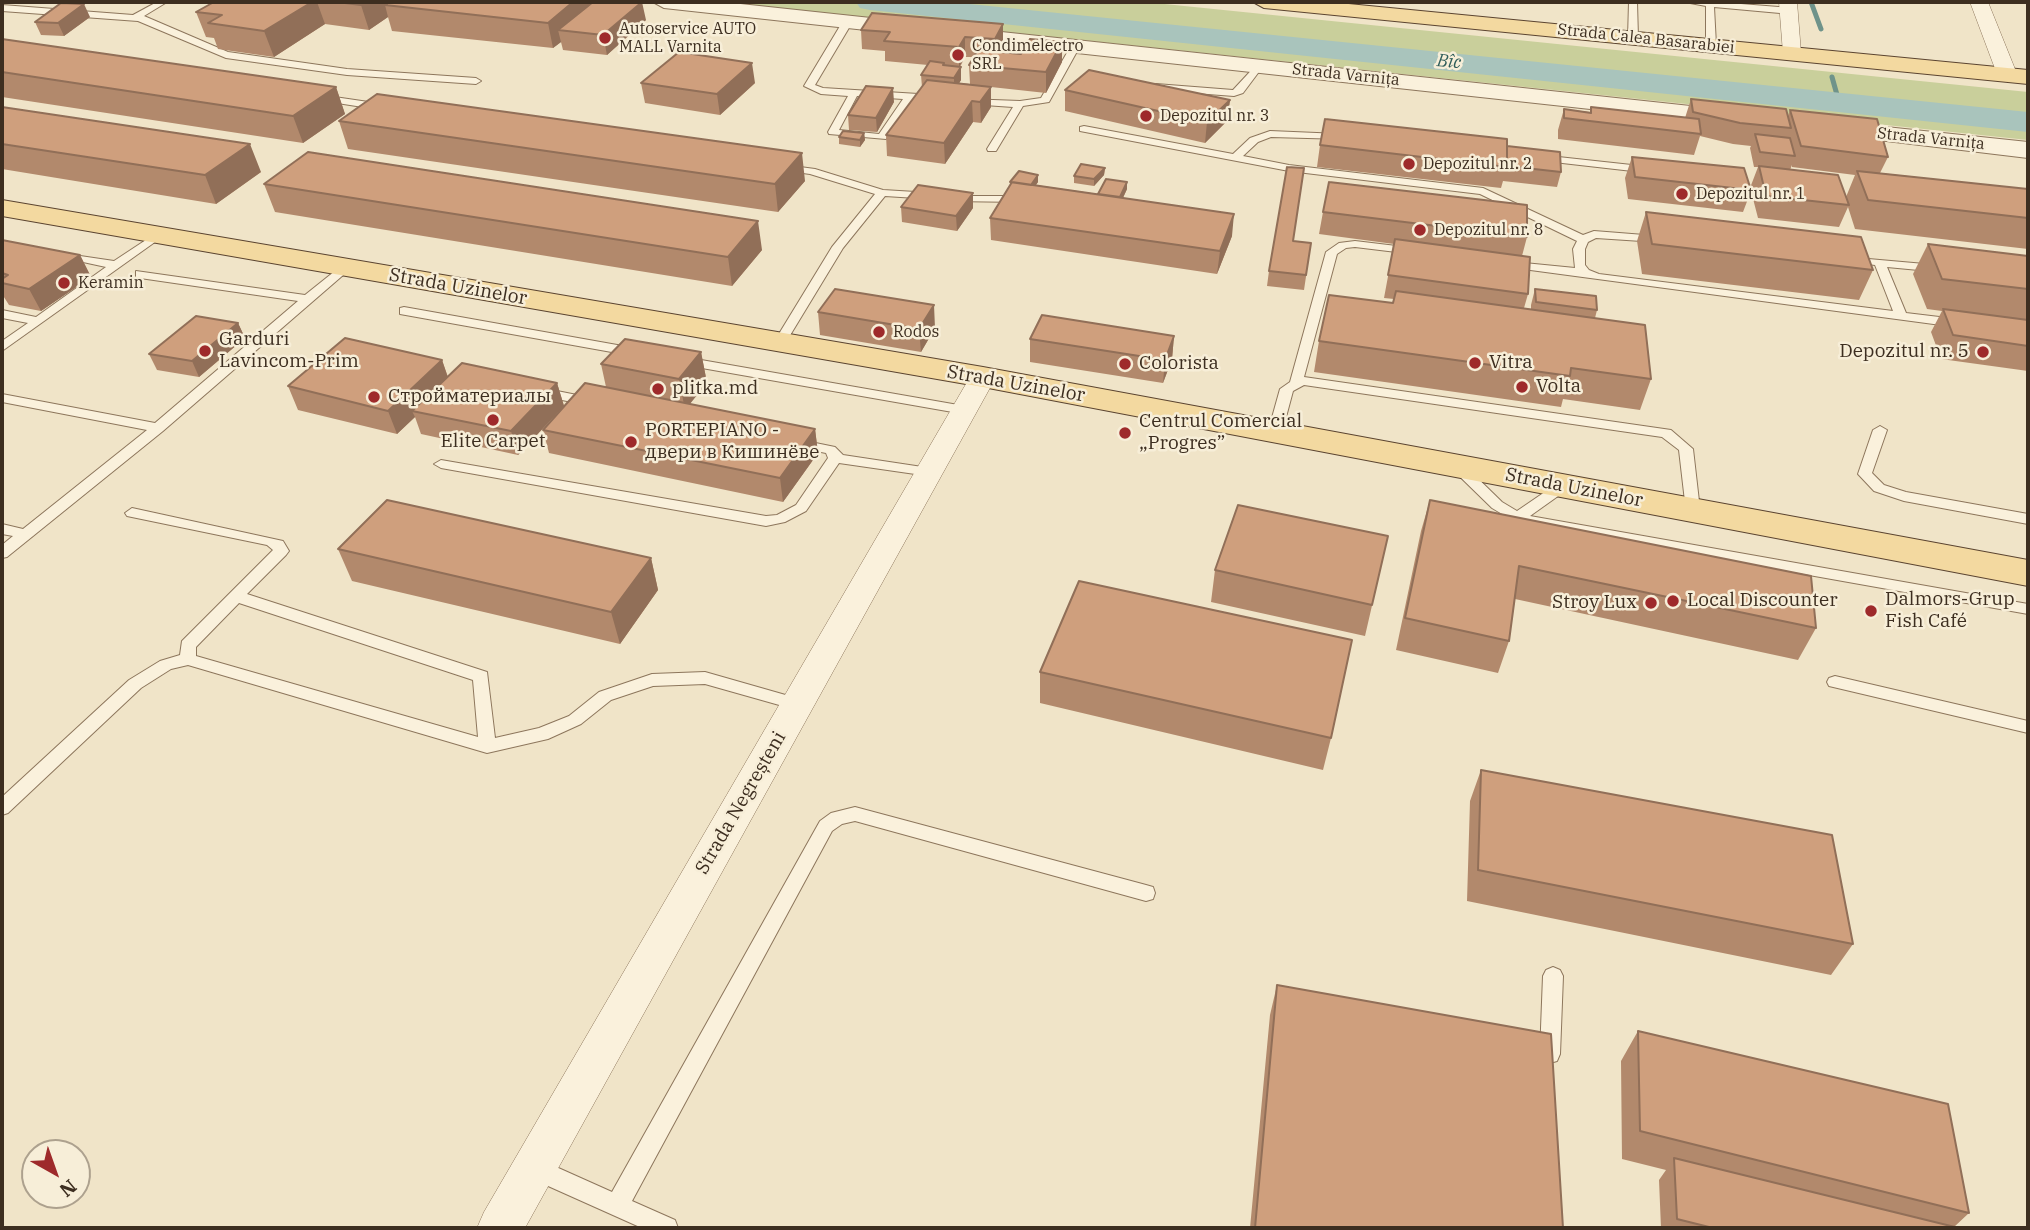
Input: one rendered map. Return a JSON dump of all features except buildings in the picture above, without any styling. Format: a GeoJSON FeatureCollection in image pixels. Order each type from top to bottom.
{"type":"FeatureCollection","features":[{"type":"Feature","properties":{"kind":"main road","name":"Strada Calea Basarabiei"},"geometry":{"type":"LineString","coordinates":[[1264,2],[2018,76]]}},
{"type":"Feature","properties":{"kind":"main road","name":"Strada Uzinelor"},"geometry":{"type":"LineString","coordinates":[[2,208],[983,377],[2028,573]]}},
{"type":"Feature","properties":{"kind":"street","name":"Strada Varnița"},"geometry":{"type":"LineString","coordinates":[[664,2],[1259,65],[1653,115],[1755,120]]}},
{"type":"Feature","properties":{"kind":"street"},"geometry":{"type":"LineString","coordinates":[[1979,2],[2018,76]]}},
{"type":"Feature","properties":{"kind":"street"},"geometry":{"type":"LineString","coordinates":[[1790,6],[1792,53]]}},
{"type":"Feature","properties":{"kind":"street","name":"Strada Varnița"},"geometry":{"type":"LineString","coordinates":[[1810,126],[2028,150]]}},
{"type":"Feature","properties":{"kind":"street","name":"Strada Negreșteni"},"geometry":{"type":"LineString","coordinates":[[499,1228],[983,377]]}},
{"type":"Feature","properties":{"kind":"lane"},"geometry":{"type":"LineString","coordinates":[[134,18],[163,2]]}},
{"type":"Feature","properties":{"kind":"lane"},"geometry":{"type":"LineString","coordinates":[[1633,2],[1633,38]]}},
{"type":"Feature","properties":{"kind":"lane"},"geometry":{"type":"LineString","coordinates":[[1689,2],[1790,6]]}},
{"type":"Feature","properties":{"kind":"lane"},"geometry":{"type":"LineString","coordinates":[[1710,4],[1711,45]]}},
{"type":"Feature","properties":{"kind":"lane"},"geometry":{"type":"LineString","coordinates":[[2,8],[134,18],[151,22],[226,55],[346,72],[475,81]]}},
{"type":"Feature","properties":{"kind":"lane"},"geometry":{"type":"LineString","coordinates":[[848,22],[809,86],[821,91],[951,99]]}},
{"type":"Feature","properties":{"kind":"lane"},"geometry":{"type":"LineString","coordinates":[[965,100],[1020,104],[1045,100],[1075,46]]}},
{"type":"Feature","properties":{"kind":"lane"},"geometry":{"type":"LineString","coordinates":[[1152,87],[1234,93],[1240,91],[1259,65]]}},
{"type":"Feature","properties":{"kind":"lane"},"geometry":{"type":"LineString","coordinates":[[854,93],[833,132],[882,137],[909,96]]}},
{"type":"Feature","properties":{"kind":"lane"},"geometry":{"type":"LineString","coordinates":[[303,95],[399,110]]}},
{"type":"Feature","properties":{"kind":"lane"},"geometry":{"type":"LineString","coordinates":[[992,149],[1020,104]]}},
{"type":"Feature","properties":{"kind":"lane"},"geometry":{"type":"LineString","coordinates":[[1084,129],[1289,168],[1483,191],[1583,240]]}},
{"type":"Feature","properties":{"kind":"lane"},"geometry":{"type":"LineString","coordinates":[[1236,157],[1254,140],[1270,134],[1290,133],[1355,139]]}},
{"type":"Feature","properties":{"kind":"lane"},"geometry":{"type":"LineString","coordinates":[[1530,157],[1664,171]]}},
{"type":"Feature","properties":{"kind":"lane"},"geometry":{"type":"LineString","coordinates":[[770,165],[811,172],[882,193],[968,201],[1034,200]]}},
{"type":"Feature","properties":{"kind":"lane"},"geometry":{"type":"LineString","coordinates":[[780,342],[838,247],[882,193]]}},
{"type":"Feature","properties":{"kind":"lane"},"geometry":{"type":"LineString","coordinates":[[1585,273],[1579,267],[1577,258],[1583,240],[1601,232],[1667,240]]}},
{"type":"Feature","properties":{"kind":"lane"},"geometry":{"type":"LineString","coordinates":[[2,347],[158,235]]}},
{"type":"Feature","properties":{"kind":"lane"},"geometry":{"type":"LineString","coordinates":[[1275,432],[1287,389],[1296,382],[1332,252],[1343,245],[1355,244],[1423,253]]}},
{"type":"Feature","properties":{"kind":"lane"},"geometry":{"type":"LineString","coordinates":[[53,253],[116,265]]}},
{"type":"Feature","properties":{"kind":"lane"},"geometry":{"type":"LineString","coordinates":[[1840,258],[1947,270]]}},
{"type":"Feature","properties":{"kind":"lane"},"geometry":{"type":"LineString","coordinates":[[1490,261],[1585,273],[1598,278],[1964,324]]}},
{"type":"Feature","properties":{"kind":"lane"},"geometry":{"type":"LineString","coordinates":[[1880,263],[1900,316]]}},
{"type":"Feature","properties":{"kind":"lane"},"geometry":{"type":"LineString","coordinates":[[2,553],[158,428],[345,267]]}},
{"type":"Feature","properties":{"kind":"lane"},"geometry":{"type":"LineString","coordinates":[[140,274],[307,299]]}},
{"type":"Feature","properties":{"kind":"lane"},"geometry":{"type":"LineString","coordinates":[[404,311],[643,353]]}},
{"type":"Feature","properties":{"kind":"lane"},"geometry":{"type":"LineString","coordinates":[[2,314],[37,321]]}},
{"type":"Feature","properties":{"kind":"lane"},"geometry":{"type":"LineString","coordinates":[[670,358],[964,410]]}},
{"type":"Feature","properties":{"kind":"lane"},"geometry":{"type":"LineString","coordinates":[[1296,382],[1666,433],[1686,449],[1693,510]]}},
{"type":"Feature","properties":{"kind":"lane"},"geometry":{"type":"LineString","coordinates":[[524,388],[606,404]]}},
{"type":"Feature","properties":{"kind":"lane"},"geometry":{"type":"LineString","coordinates":[[2,398],[158,428]]}},
{"type":"Feature","properties":{"kind":"lane"},"geometry":{"type":"LineString","coordinates":[[1880,430],[1865,474],[1879,488],[1904,496],[2028,519]]}},
{"type":"Feature","properties":{"kind":"lane"},"geometry":{"type":"LineString","coordinates":[[441,464],[766,522],[780,519],[801,508],[836,454],[830,450],[781,440]]}},
{"type":"Feature","properties":{"kind":"lane"},"geometry":{"type":"LineString","coordinates":[[835,458],[929,472]]}},
{"type":"Feature","properties":{"kind":"lane"},"geometry":{"type":"LineString","coordinates":[[1457,466],[1497,505],[1517,518],[2028,609]]}},
{"type":"Feature","properties":{"kind":"lane"},"geometry":{"type":"LineString","coordinates":[[1517,518],[1563,486]]}},
{"type":"Feature","properties":{"kind":"lane"},"geometry":{"type":"LineString","coordinates":[[132,513],[278,544],[281,551],[188,645],[188,659]]}},
{"type":"Feature","properties":{"kind":"lane"},"geometry":{"type":"LineString","coordinates":[[2,529],[25,534]]}},
{"type":"Feature","properties":{"kind":"lane"},"geometry":{"type":"LineString","coordinates":[[238,597],[481,676],[487,746]]}},
{"type":"Feature","properties":{"kind":"lane"},"geometry":{"type":"LineString","coordinates":[[2,808],[135,684],[166,665],[188,659],[487,746],[542,734],[575,720],[605,696],[652,680],[705,678],[797,704]]}},
{"type":"Feature","properties":{"kind":"lane"},"geometry":{"type":"LineString","coordinates":[[1835,682],[2028,727]]}},
{"type":"Feature","properties":{"kind":"lane"},"geometry":{"type":"LineString","coordinates":[[617,1206],[826,826],[837,818],[855,814],[1146,893]]}},
{"type":"Feature","properties":{"kind":"lane"},"geometry":{"type":"LineString","coordinates":[[1549,1069],[1553,976]]}},
{"type":"Feature","properties":{"kind":"lane"},"geometry":{"type":"LineString","coordinates":[[534,1168],[667,1228]]}},
{"type":"Feature","properties":{"kind":"green space"},"geometry":{"type":"Polygon","coordinates":[[[720,2],[1145,2],[2028,92],[2028,140],[720,2]]]}},
{"type":"Feature","properties":{"kind":"waterway","name":"Bîc"},"geometry":{"type":"LineString","coordinates":[[870,2],[2028,122]]}},
{"type":"Feature","properties":{"kind":"waterway"},"geometry":{"type":"LineString","coordinates":[[1811,2],[1821,29]]}},
{"type":"Feature","properties":{"kind":"waterway"},"geometry":{"type":"LineString","coordinates":[[1832,77],[1839,102]]}},
{"type":"Feature","properties":{"kind":"place","name":"Autoservice AUTO MALL Varnita"},"geometry":{"type":"Point","coordinates":[605,38]}},
{"type":"Feature","properties":{"kind":"place","name":"Condimelectro SRL"},"geometry":{"type":"Point","coordinates":[958,55]}},
{"type":"Feature","properties":{"kind":"place","name":"Depozitul nr. 3"},"geometry":{"type":"Point","coordinates":[1146,116]}},
{"type":"Feature","properties":{"kind":"place","name":"Depozitul nr. 2"},"geometry":{"type":"Point","coordinates":[1409,164]}},
{"type":"Feature","properties":{"kind":"place","name":"Depozitul nr. 1"},"geometry":{"type":"Point","coordinates":[1682,194]}},
{"type":"Feature","properties":{"kind":"place","name":"Depozitul nr. 8"},"geometry":{"type":"Point","coordinates":[1420,230]}},
{"type":"Feature","properties":{"kind":"place","name":"Keramin"},"geometry":{"type":"Point","coordinates":[64,283]}},
{"type":"Feature","properties":{"kind":"place","name":"Rodos"},"geometry":{"type":"Point","coordinates":[879,332]}},
{"type":"Feature","properties":{"kind":"place","name":"Garduri Lavincom-Prim"},"geometry":{"type":"Point","coordinates":[205,351]}},
{"type":"Feature","properties":{"kind":"place","name":"Depozitul nr. 5"},"geometry":{"type":"Point","coordinates":[1983,352]}},
{"type":"Feature","properties":{"kind":"place","name":"Vitra"},"geometry":{"type":"Point","coordinates":[1475,363]}},
{"type":"Feature","properties":{"kind":"place","name":"Colorista"},"geometry":{"type":"Point","coordinates":[1125,364]}},
{"type":"Feature","properties":{"kind":"place","name":"Volta"},"geometry":{"type":"Point","coordinates":[1522,387]}},
{"type":"Feature","properties":{"kind":"place","name":"plitka.md"},"geometry":{"type":"Point","coordinates":[658,389]}},
{"type":"Feature","properties":{"kind":"place","name":"Стройматериалы"},"geometry":{"type":"Point","coordinates":[374,397]}},
{"type":"Feature","properties":{"kind":"place","name":"Elite Carpet"},"geometry":{"type":"Point","coordinates":[493,420]}},
{"type":"Feature","properties":{"kind":"place","name":"Centrul Comercial „Progres”"},"geometry":{"type":"Point","coordinates":[1125,433]}},
{"type":"Feature","properties":{"kind":"place","name":"PORTEPIANO - двери в Кишинёве"},"geometry":{"type":"Point","coordinates":[631,442]}},
{"type":"Feature","properties":{"kind":"place","name":"Local Discounter"},"geometry":{"type":"Point","coordinates":[1673,601]}},
{"type":"Feature","properties":{"kind":"place","name":"Stroy Lux"},"geometry":{"type":"Point","coordinates":[1651,603]}},
{"type":"Feature","properties":{"kind":"place","name":"Dalmors-Grup Fish Café"},"geometry":{"type":"Point","coordinates":[1871,611]}}]}
